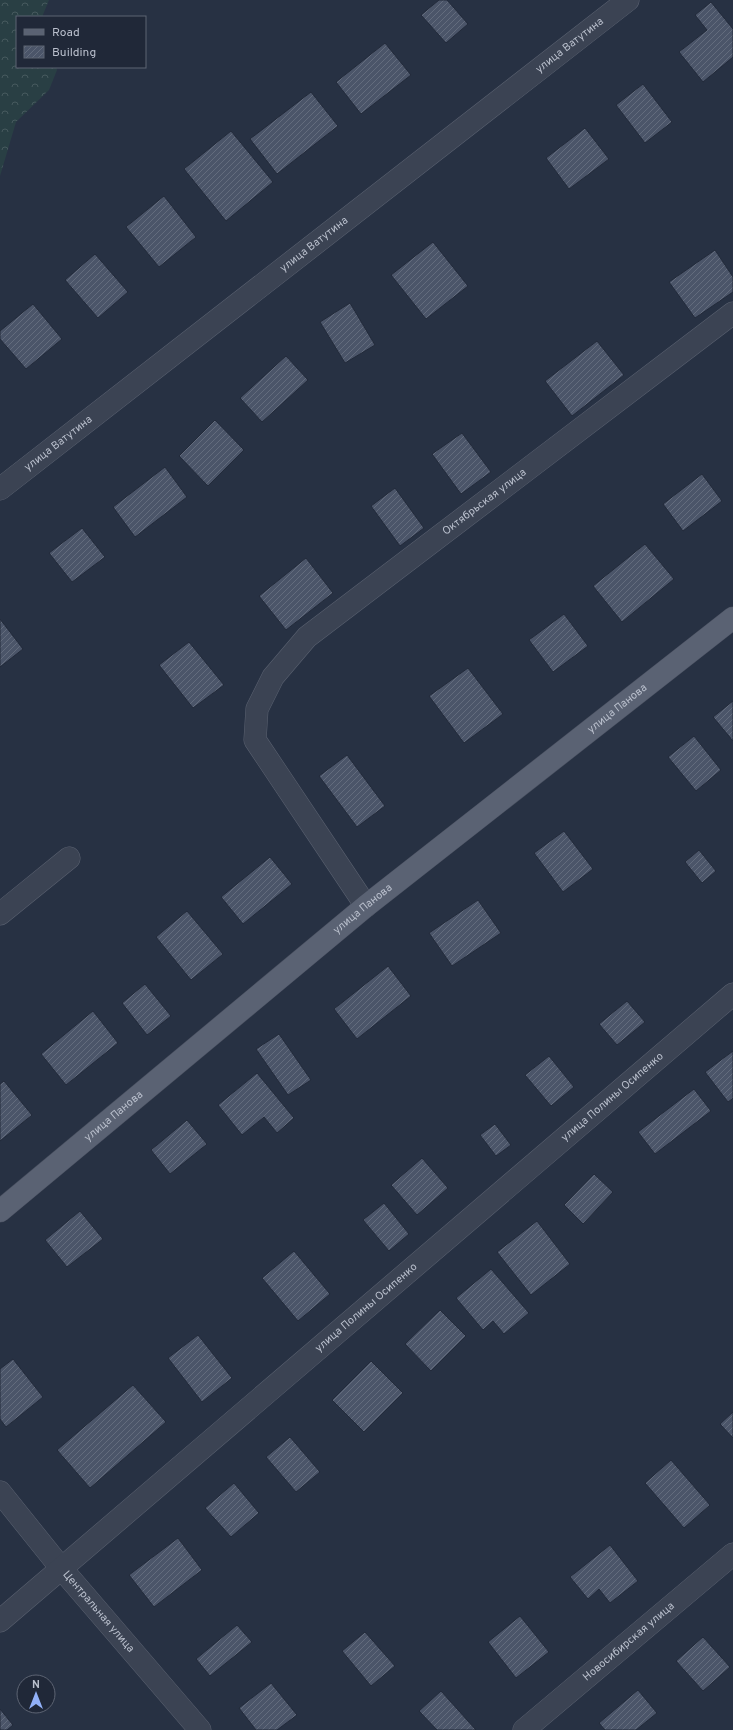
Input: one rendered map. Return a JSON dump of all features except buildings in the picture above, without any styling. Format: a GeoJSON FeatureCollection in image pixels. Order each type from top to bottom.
{"type":"FeatureCollection","features":[{"type":"Feature","properties":{"kind":"main road","name":"улица Панова"},"geometry":{"type":"LineString","coordinates":[[0,1211],[366,906],[733,618]]}},
{"type":"Feature","properties":{"kind":"street","name":"улица Ватутина"},"geometry":{"type":"LineString","coordinates":[[0,489],[628,0]]}},
{"type":"Feature","properties":{"kind":"street","name":"Октябрьская улица"},"geometry":{"type":"LineString","coordinates":[[366,906],[255,740],[257,709],[273,677],[307,637],[733,313]]}},
{"type":"Feature","properties":{"kind":"street"},"geometry":{"type":"LineString","coordinates":[[0,914],[69,858]]}},
{"type":"Feature","properties":{"kind":"street","name":"улица Полины Осипенко"},"geometry":{"type":"LineString","coordinates":[[0,1621],[733,994]]}},
{"type":"Feature","properties":{"kind":"street","name":"Центральная улица"},"geometry":{"type":"LineString","coordinates":[[0,1492],[61,1568],[200,1730]]}},
{"type":"Feature","properties":{"kind":"street","name":"Новосибирская улица"},"geometry":{"type":"LineString","coordinates":[[524,1730],[733,1554]]}},
{"type":"Feature","properties":{"kind":"green space"},"geometry":{"type":"Polygon","coordinates":[[[0,0],[49,0],[42,16],[16,16],[16,68],[56,68],[57,70],[49,90],[16,122],[0,176],[0,0]]]}}]}
